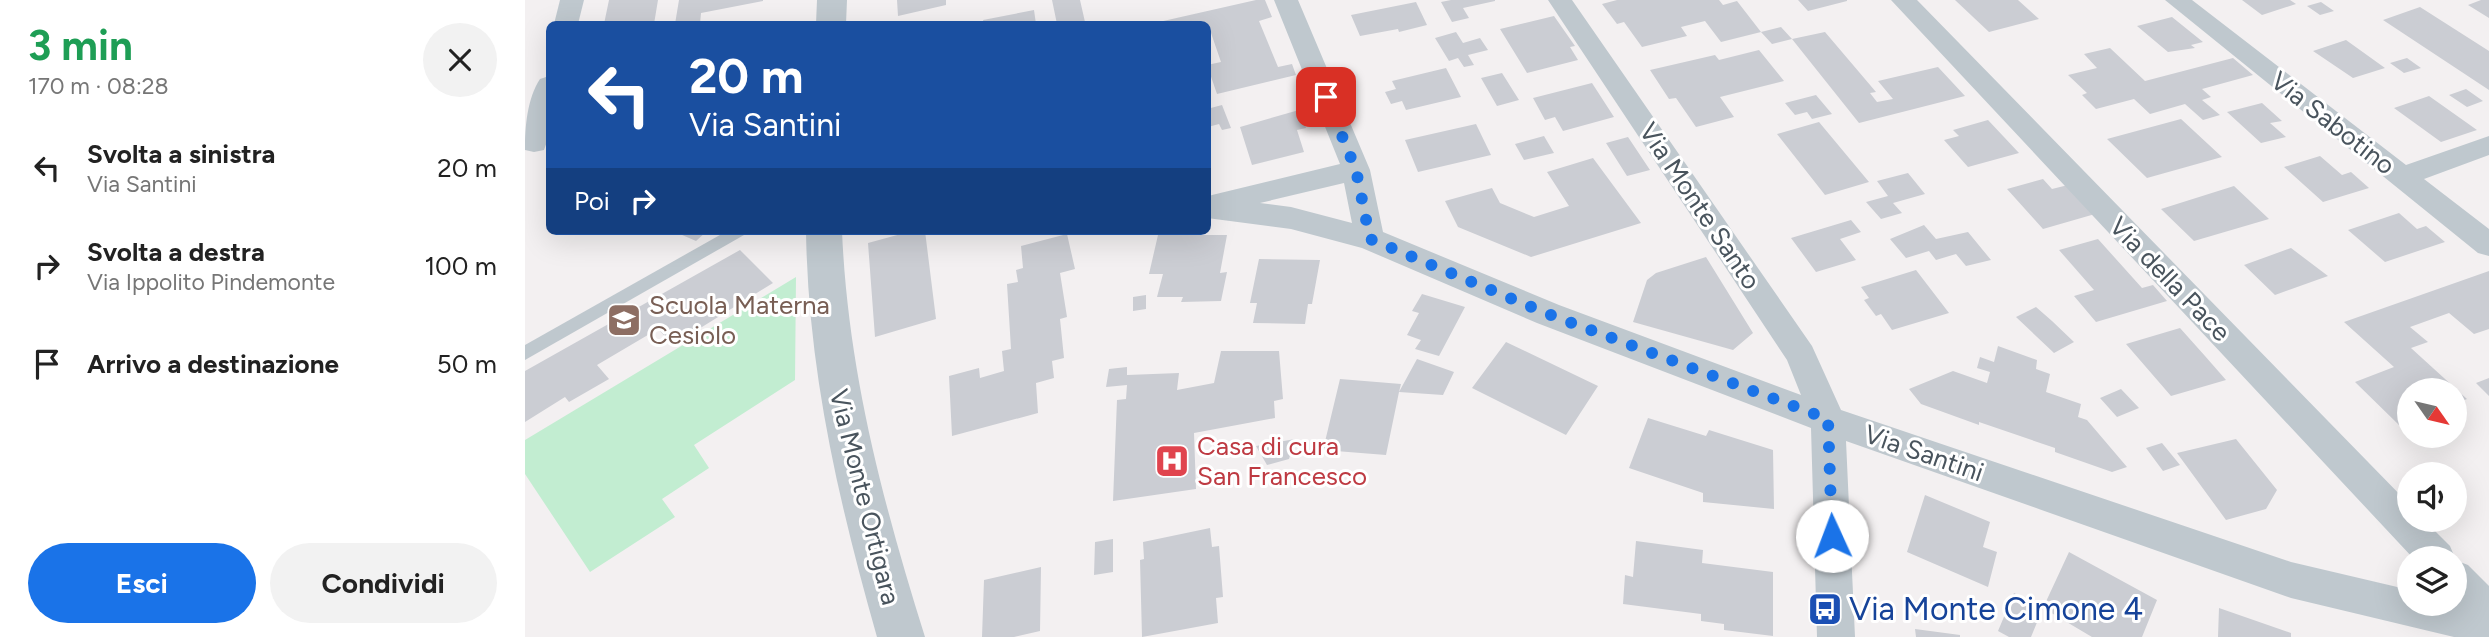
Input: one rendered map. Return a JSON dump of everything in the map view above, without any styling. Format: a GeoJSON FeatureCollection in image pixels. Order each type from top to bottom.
{"type":"FeatureCollection","features":[{"type":"Feature","properties":{"kind":"street"},"geometry":{"type":"LineString","coordinates":[[567,21],[572,0]]}},
{"type":"Feature","properties":{"kind":"street"},"geometry":{"type":"LineString","coordinates":[[831,21],[832,0]]}},
{"type":"Feature","properties":{"kind":"street"},"geometry":{"type":"LineString","coordinates":[[1286,0],[1356,170],[1370,239]]}},
{"type":"Feature","properties":{"kind":"street","name":"Via Monte Santo"},"geometry":{"type":"LineString","coordinates":[[1560,0],[1801,355],[1828,419]]}},
{"type":"Feature","properties":{"kind":"street","name":"Via della Pace"},"geometry":{"type":"LineString","coordinates":[[1903,0],[2426,546]]}},
{"type":"Feature","properties":{"kind":"street","name":"Via Sabotino"},"geometry":{"type":"LineString","coordinates":[[2177,0],[2489,246]]}},
{"type":"Feature","properties":{"kind":"street"},"geometry":{"type":"LineString","coordinates":[[536,143],[546,98]]}},
{"type":"Feature","properties":{"kind":"street"},"geometry":{"type":"LineString","coordinates":[[2401,177],[2489,145]]}},
{"type":"Feature","properties":{"kind":"street","name":"Via Santini"},"geometry":{"type":"LineString","coordinates":[[1211,205],[1356,170]]}},
{"type":"Feature","properties":{"kind":"street","name":"Via Santini"},"geometry":{"type":"LineString","coordinates":[[1211,207],[1291,218],[1370,239],[1548,314],[1828,419],[2291,580],[2489,628]]}},
{"type":"Feature","properties":{"kind":"street","name":"Via Monte Ortigara"},"geometry":{"type":"LineString","coordinates":[[824,235],[834,374],[857,486],[901,637]]}},
{"type":"Feature","properties":{"kind":"street"},"geometry":{"type":"LineString","coordinates":[[1828,419],[1836,637]]}},
{"type":"Feature","properties":{"kind":"street"},"geometry":{"type":"LineString","coordinates":[[2467,590],[2489,613]]}},
{"type":"Feature","properties":{"kind":"lane"},"geometry":{"type":"LineString","coordinates":[[525,353],[732,235]]}},
{"type":"Feature","properties":{"kind":"green space"},"geometry":{"type":"Polygon","coordinates":[[[796,277],[795,380],[694,445],[709,468],[662,499],[675,517],[590,572],[525,474],[525,440],[796,277]]]}},
{"type":"Feature","properties":{"kind":"building"},"geometry":{"type":"Polygon","coordinates":[[[609,0],[658,0],[654,21],[605,21],[609,0]]]}},
{"type":"Feature","properties":{"kind":"building"},"geometry":{"type":"Polygon","coordinates":[[[679,0],[763,0],[701,13],[700,21],[676,21],[679,0]]]}},
{"type":"Feature","properties":{"kind":"building"},"geometry":{"type":"Polygon","coordinates":[[[897,0],[946,0],[946,5],[898,16],[897,0]]]}},
{"type":"Feature","properties":{"kind":"building"},"geometry":{"type":"Polygon","coordinates":[[[1052,0],[1080,0],[1085,21],[1056,21],[1052,0]]]}},
{"type":"Feature","properties":{"kind":"building"},"geometry":{"type":"Polygon","coordinates":[[[1265,0],[1272,17],[1259,21],[1278,67],[1292,64],[1296,75],[1217,94],[1211,77],[1211,64],[1221,62],[1211,33],[1211,21],[1163,21],[1265,0]]]}},
{"type":"Feature","properties":{"kind":"building"},"geometry":{"type":"Polygon","coordinates":[[[1617,0],[1719,0],[1723,5],[1737,1],[1761,32],[1721,42],[1705,21],[1681,27],[1687,36],[1642,47],[1624,22],[1617,24],[1602,4],[1617,0]]]}},
{"type":"Feature","properties":{"kind":"building"},"geometry":{"type":"Polygon","coordinates":[[[1798,0],[1847,0],[1847,1],[1808,11],[1798,0]]]}},
{"type":"Feature","properties":{"kind":"building"},"geometry":{"type":"Polygon","coordinates":[[[1955,0],[2018,0],[2039,19],[1989,32],[1955,0]]]}},
{"type":"Feature","properties":{"kind":"building"},"geometry":{"type":"Polygon","coordinates":[[[2242,0],[2290,0],[2296,4],[2262,15],[2242,0]]]}},
{"type":"Feature","properties":{"kind":"building"},"geometry":{"type":"Polygon","coordinates":[[[2489,0],[2489,18],[2468,5],[2489,0]]]}},
{"type":"Feature","properties":{"kind":"building"},"geometry":{"type":"Polygon","coordinates":[[[1495,1],[1463,8],[1469,18],[1452,22],[1441,2],[1495,1]]]}},
{"type":"Feature","properties":{"kind":"building"},"geometry":{"type":"Polygon","coordinates":[[[1416,2],[1427,25],[1399,32],[1398,29],[1360,36],[1351,15],[1416,2]]]}},
{"type":"Feature","properties":{"kind":"building"},"geometry":{"type":"Polygon","coordinates":[[[2321,2],[2334,11],[2320,15],[2307,6],[2321,2]]]}},
{"type":"Feature","properties":{"kind":"building"},"geometry":{"type":"Polygon","coordinates":[[[2420,7],[2489,51],[2489,90],[2383,20],[2420,7]]]}},
{"type":"Feature","properties":{"kind":"building"},"geometry":{"type":"Polygon","coordinates":[[[1034,10],[1036,21],[983,21],[1034,10]]]}},
{"type":"Feature","properties":{"kind":"building"},"geometry":{"type":"Polygon","coordinates":[[[1554,16],[1575,46],[1570,47],[1578,60],[1527,73],[1500,29],[1554,16]]]}},
{"type":"Feature","properties":{"kind":"building"},"geometry":{"type":"Polygon","coordinates":[[[2172,17],[2203,42],[2191,45],[2195,48],[2168,52],[2137,26],[2172,17]]]}},
{"type":"Feature","properties":{"kind":"building"},"geometry":{"type":"Polygon","coordinates":[[[1781,27],[1792,39],[1772,44],[1761,32],[1781,27]]]}},
{"type":"Feature","properties":{"kind":"building"},"geometry":{"type":"Polygon","coordinates":[[[1456,32],[1463,43],[1480,38],[1488,50],[1468,55],[1474,65],[1464,67],[1458,58],[1449,61],[1435,38],[1456,32]]]}},
{"type":"Feature","properties":{"kind":"building"},"geometry":{"type":"Polygon","coordinates":[[[1825,32],[1876,92],[1870,93],[1877,102],[1893,99],[1878,81],[1938,67],[1965,96],[1859,123],[1792,39],[1825,32]]]}},
{"type":"Feature","properties":{"kind":"building"},"geometry":{"type":"Polygon","coordinates":[[[2346,40],[2385,68],[2353,78],[2313,51],[2346,40]]]}},
{"type":"Feature","properties":{"kind":"building"},"geometry":{"type":"Polygon","coordinates":[[[2110,48],[2145,81],[2233,58],[2253,75],[2202,89],[2211,97],[2202,100],[2220,115],[2203,120],[2185,104],[2150,114],[2134,99],[2096,109],[2082,95],[2087,93],[2068,75],[2097,68],[2084,54],[2110,48]]]}},
{"type":"Feature","properties":{"kind":"building"},"geometry":{"type":"Polygon","coordinates":[[[1759,50],[1784,81],[1720,97],[1734,117],[1696,127],[1676,98],[1669,99],[1650,70],[1715,55],[1719,60],[1759,50]]]}},
{"type":"Feature","properties":{"kind":"building"},"geometry":{"type":"Polygon","coordinates":[[[2407,58],[2421,68],[2404,73],[2390,63],[2407,58]]]}},
{"type":"Feature","properties":{"kind":"building"},"geometry":{"type":"Polygon","coordinates":[[[1446,68],[1461,97],[1406,110],[1402,101],[1391,104],[1385,92],[1396,89],[1392,81],[1446,68]]]}},
{"type":"Feature","properties":{"kind":"building"},"geometry":{"type":"Polygon","coordinates":[[[1502,73],[1519,100],[1497,106],[1481,78],[1502,73]]]}},
{"type":"Feature","properties":{"kind":"building"},"geometry":{"type":"Polygon","coordinates":[[[1592,83],[1614,117],[1563,131],[1555,117],[1545,120],[1533,98],[1592,83]]]}},
{"type":"Feature","properties":{"kind":"building"},"geometry":{"type":"Polygon","coordinates":[[[2466,89],[2483,101],[2467,107],[2449,95],[2466,89]]]}},
{"type":"Feature","properties":{"kind":"building"},"geometry":{"type":"Polygon","coordinates":[[[1816,95],[1832,114],[1812,119],[1807,112],[1795,115],[1785,103],[1816,95]]]}},
{"type":"Feature","properties":{"kind":"building"},"geometry":{"type":"Polygon","coordinates":[[[2429,96],[2477,130],[2441,142],[2394,108],[2429,96]]]}},
{"type":"Feature","properties":{"kind":"building"},"geometry":{"type":"Polygon","coordinates":[[[2262,103],[2282,121],[2270,123],[2286,137],[2261,143],[2227,112],[2262,103]]]}},
{"type":"Feature","properties":{"kind":"building"},"geometry":{"type":"Polygon","coordinates":[[[1222,105],[1231,128],[1222,130],[1219,124],[1211,126],[1211,108],[1222,105]]]}},
{"type":"Feature","properties":{"kind":"building"},"geometry":{"type":"Polygon","coordinates":[[[1299,110],[1306,128],[1297,130],[1304,152],[1252,165],[1240,127],[1299,110]]]}},
{"type":"Feature","properties":{"kind":"building"},"geometry":{"type":"Polygon","coordinates":[[[2181,119],[2222,157],[2147,178],[2107,139],[2181,119]]]}},
{"type":"Feature","properties":{"kind":"building"},"geometry":{"type":"Polygon","coordinates":[[[1988,120],[2019,153],[1968,167],[1944,140],[1959,136],[1953,130],[1988,120]]]}},
{"type":"Feature","properties":{"kind":"building"},"geometry":{"type":"Polygon","coordinates":[[[1819,122],[1869,182],[1825,195],[1777,134],[1819,122]]]}},
{"type":"Feature","properties":{"kind":"building"},"geometry":{"type":"Polygon","coordinates":[[[1476,124],[1491,155],[1418,172],[1405,140],[1476,124]]]}},
{"type":"Feature","properties":{"kind":"building"},"geometry":{"type":"Polygon","coordinates":[[[1544,136],[1554,153],[1524,160],[1515,144],[1544,136]]]}},
{"type":"Feature","properties":{"kind":"building"},"geometry":{"type":"Polygon","coordinates":[[[1628,137],[1650,170],[1627,176],[1606,143],[1628,137]]]}},
{"type":"Feature","properties":{"kind":"building"},"geometry":{"type":"Polygon","coordinates":[[[2320,156],[2342,175],[2351,172],[2369,188],[2323,202],[2284,167],[2320,156]]]}},
{"type":"Feature","properties":{"kind":"building"},"geometry":{"type":"Polygon","coordinates":[[[1593,158],[1641,223],[1531,257],[1458,227],[1445,201],[1492,188],[1500,203],[1534,217],[1569,206],[1547,172],[1593,158]]]}},
{"type":"Feature","properties":{"kind":"building"},"geometry":{"type":"Polygon","coordinates":[[[1908,173],[1925,194],[1893,203],[1902,213],[1881,219],[1866,202],[1888,196],[1877,181],[1908,173]]]}},
{"type":"Feature","properties":{"kind":"building"},"geometry":{"type":"Polygon","coordinates":[[[2043,179],[2052,189],[2068,185],[2095,214],[2043,229],[2007,189],[2043,179]]]}},
{"type":"Feature","properties":{"kind":"building"},"geometry":{"type":"Polygon","coordinates":[[[2234,186],[2269,219],[2194,241],[2161,209],[2234,186]]]}},
{"type":"Feature","properties":{"kind":"building"},"geometry":{"type":"Polygon","coordinates":[[[2399,213],[2417,229],[2426,226],[2445,242],[2385,262],[2348,230],[2399,213]]]}},
{"type":"Feature","properties":{"kind":"building"},"geometry":{"type":"Polygon","coordinates":[[[1851,220],[1861,232],[1840,239],[1856,260],[1816,272],[1791,238],[1851,220]]]}},
{"type":"Feature","properties":{"kind":"building"},"geometry":{"type":"Polygon","coordinates":[[[1924,225],[1936,239],[1968,232],[1991,260],[1966,266],[1956,254],[1936,260],[1929,251],[1906,258],[1890,239],[1924,225]]]}},
{"type":"Feature","properties":{"kind":"building"},"geometry":{"type":"Polygon","coordinates":[[[682,235],[703,235],[696,241],[682,235]]]}},
{"type":"Feature","properties":{"kind":"building"},"geometry":{"type":"Polygon","coordinates":[[[897,235],[926,235],[936,319],[875,337],[868,243],[897,235]]]}},
{"type":"Feature","properties":{"kind":"building"},"geometry":{"type":"Polygon","coordinates":[[[1067,235],[1075,269],[1060,273],[1067,317],[1060,319],[1064,358],[1052,361],[1054,378],[1036,383],[1038,413],[952,436],[949,376],[979,368],[980,378],[1004,371],[1002,351],[1011,349],[1007,284],[1018,282],[1016,270],[1023,268],[1021,246],[1067,235]]]}},
{"type":"Feature","properties":{"kind":"building"},"geometry":{"type":"Polygon","coordinates":[[[1158,235],[1227,235],[1220,273],[1227,272],[1221,301],[1181,302],[1183,297],[1157,297],[1163,274],[1149,274],[1158,235]]]}},
{"type":"Feature","properties":{"kind":"building"},"geometry":{"type":"Polygon","coordinates":[[[2098,239],[2142,288],[2153,285],[2167,301],[2096,322],[2074,296],[2094,290],[2059,250],[2098,239]]]}},
{"type":"Feature","properties":{"kind":"building"},"geometry":{"type":"Polygon","coordinates":[[[2291,248],[2328,276],[2275,295],[2244,265],[2291,248]]]}},
{"type":"Feature","properties":{"kind":"building"},"geometry":{"type":"Polygon","coordinates":[[[740,250],[773,283],[673,345],[658,329],[597,365],[609,379],[569,402],[565,397],[525,422],[525,371],[740,250]]]}},
{"type":"Feature","properties":{"kind":"building"},"geometry":{"type":"Polygon","coordinates":[[[1706,257],[1753,333],[1733,350],[1633,322],[1647,280],[1656,273],[1706,257]]]}},
{"type":"Feature","properties":{"kind":"building"},"geometry":{"type":"Polygon","coordinates":[[[1259,259],[1320,260],[1312,304],[1308,304],[1305,324],[1253,323],[1257,303],[1250,303],[1259,259]]]}},
{"type":"Feature","properties":{"kind":"building"},"geometry":{"type":"Polygon","coordinates":[[[1916,270],[1949,313],[1892,330],[1881,314],[1876,316],[1864,300],[1869,298],[1861,287],[1916,270]]]}},
{"type":"Feature","properties":{"kind":"building"},"geometry":{"type":"Polygon","coordinates":[[[2489,271],[2489,329],[2474,334],[2449,313],[2410,327],[2428,342],[2411,348],[2444,378],[2397,378],[2397,423],[2355,382],[2394,367],[2344,322],[2489,271]]]}},
{"type":"Feature","properties":{"kind":"building"},"geometry":{"type":"Polygon","coordinates":[[[1422,294],[1465,307],[1439,356],[1415,349],[1421,340],[1407,335],[1419,313],[1412,311],[1422,294]]]}},
{"type":"Feature","properties":{"kind":"building"},"geometry":{"type":"Polygon","coordinates":[[[1146,295],[1146,309],[1133,311],[1133,297],[1146,295]]]}},
{"type":"Feature","properties":{"kind":"building"},"geometry":{"type":"Polygon","coordinates":[[[2036,307],[2074,342],[2054,353],[2016,317],[2036,307]]]}},
{"type":"Feature","properties":{"kind":"building"},"geometry":{"type":"Polygon","coordinates":[[[2180,328],[2226,380],[2171,396],[2126,344],[2180,328]]]}},
{"type":"Feature","properties":{"kind":"building"},"geometry":{"type":"Polygon","coordinates":[[[1506,342],[1598,386],[1566,435],[1472,388],[1506,342]]]}},
{"type":"Feature","properties":{"kind":"building"},"geometry":{"type":"Polygon","coordinates":[[[1998,346],[2037,360],[2036,369],[2050,374],[2046,392],[2081,404],[2078,417],[2087,420],[2127,467],[2112,472],[2055,452],[2055,448],[1979,422],[1979,425],[1921,404],[1909,389],[1953,371],[1987,383],[1990,372],[1977,368],[1980,357],[1994,362],[1998,346]]]}},
{"type":"Feature","properties":{"kind":"building"},"geometry":{"type":"Polygon","coordinates":[[[1221,351],[1279,351],[1283,399],[1274,401],[1275,418],[1194,433],[1196,489],[1113,501],[1117,400],[1126,399],[1127,385],[1106,387],[1109,369],[1127,367],[1127,375],[1179,373],[1177,390],[1214,383],[1221,351]]]}},
{"type":"Feature","properties":{"kind":"building"},"geometry":{"type":"Polygon","coordinates":[[[1417,359],[1454,372],[1443,395],[1399,392],[1417,359]]]}},
{"type":"Feature","properties":{"kind":"building"},"geometry":{"type":"Polygon","coordinates":[[[2489,378],[2489,396],[2476,383],[2489,378]]]}},
{"type":"Feature","properties":{"kind":"building"},"geometry":{"type":"Polygon","coordinates":[[[1340,379],[1401,384],[1386,455],[1323,450],[1340,379]]]}},
{"type":"Feature","properties":{"kind":"building"},"geometry":{"type":"Polygon","coordinates":[[[2121,389],[2139,408],[2117,417],[2100,398],[2121,389]]]}},
{"type":"Feature","properties":{"kind":"building"},"geometry":{"type":"Polygon","coordinates":[[[1648,418],[1706,436],[1709,430],[1773,450],[1774,509],[1703,502],[1703,493],[1629,468],[1648,418]]]}},
{"type":"Feature","properties":{"kind":"building"},"geometry":{"type":"Polygon","coordinates":[[[1295,439],[1289,459],[1267,465],[1256,446],[1295,439]]]}},
{"type":"Feature","properties":{"kind":"building"},"geometry":{"type":"Polygon","coordinates":[[[2236,439],[2277,490],[2266,509],[2226,520],[2177,453],[2236,439]]]}},
{"type":"Feature","properties":{"kind":"building"},"geometry":{"type":"Polygon","coordinates":[[[2162,443],[2180,465],[2163,471],[2146,448],[2162,443]]]}},
{"type":"Feature","properties":{"kind":"building"},"geometry":{"type":"Polygon","coordinates":[[[1925,495],[1990,522],[1983,547],[1997,552],[1988,587],[1907,552],[1925,495]]]}},
{"type":"Feature","properties":{"kind":"building"},"geometry":{"type":"Polygon","coordinates":[[[1210,528],[1212,547],[1219,546],[1223,597],[1216,598],[1218,623],[1142,637],[1140,560],[1144,559],[1143,542],[1210,528]]]}},
{"type":"Feature","properties":{"kind":"building"},"geometry":{"type":"Polygon","coordinates":[[[1113,539],[1113,572],[1094,575],[1095,542],[1113,539]]]}},
{"type":"Feature","properties":{"kind":"building"},"geometry":{"type":"Polygon","coordinates":[[[1636,541],[1703,550],[1702,563],[1773,572],[1773,636],[1724,630],[1724,624],[1701,621],[1701,614],[1623,604],[1625,575],[1633,577],[1636,541]]]}},
{"type":"Feature","properties":{"kind":"building"},"geometry":{"type":"Polygon","coordinates":[[[2069,552],[2157,600],[2142,637],[2092,637],[2043,608],[2069,552]]]}},
{"type":"Feature","properties":{"kind":"building"},"geometry":{"type":"Polygon","coordinates":[[[1041,567],[1040,631],[1014,637],[982,637],[984,580],[1041,567]]]}},
{"type":"Feature","properties":{"kind":"building"},"geometry":{"type":"Polygon","coordinates":[[[2014,593],[2043,608],[2031,637],[2009,637],[1998,631],[2014,593]]]}},
{"type":"Feature","properties":{"kind":"building"},"geometry":{"type":"Polygon","coordinates":[[[2219,608],[2291,633],[2291,637],[2218,637],[2219,608]]]}},
{"type":"Feature","properties":{"kind":"building"},"geometry":{"type":"Polygon","coordinates":[[[1915,629],[1960,635],[1960,637],[1916,637],[1915,629]]]}},
{"type":"Feature","properties":{"kind":"place","name":"Scuola Materna Cesiolo"},"geometry":{"type":"Point","coordinates":[624,320]}},
{"type":"Feature","properties":{"kind":"place","name":"Casa di cura San Francesco"},"geometry":{"type":"Point","coordinates":[1172,461]}},
{"type":"Feature","properties":{"kind":"place","name":"Via Monte Cimone 4"},"geometry":{"type":"Point","coordinates":[1825,609]}},
{"type":"Feature","properties":{"kind":"route"},"geometry":{"type":"LineString","coordinates":[[1326,97],[1356,170],[1370,239],[1548,314],[1828,419],[1832,536]]}}]}
